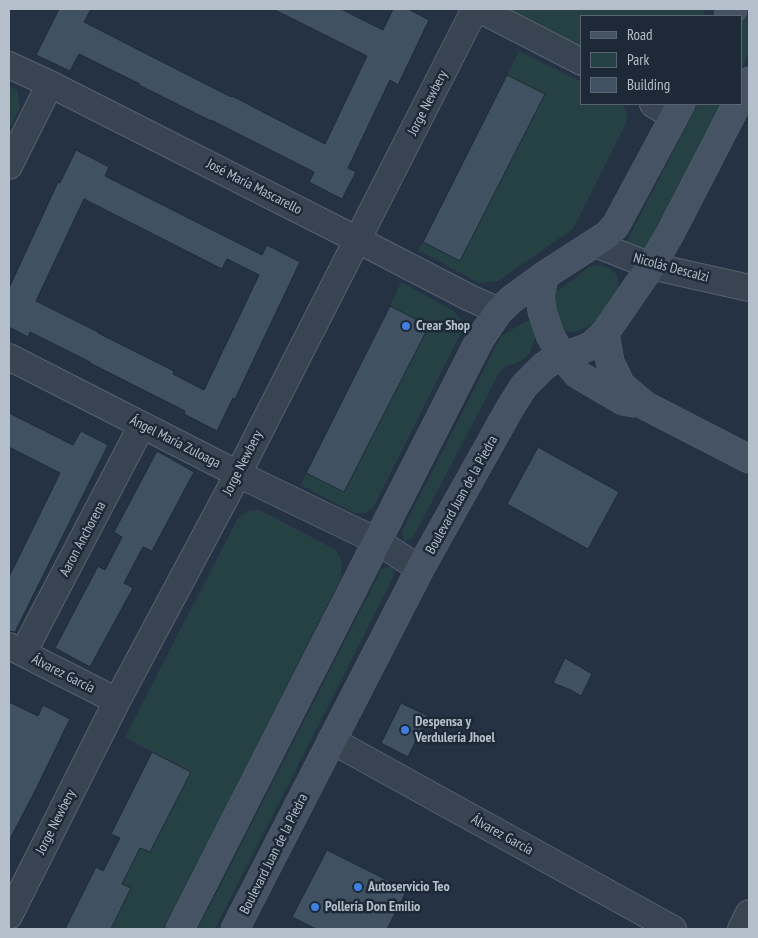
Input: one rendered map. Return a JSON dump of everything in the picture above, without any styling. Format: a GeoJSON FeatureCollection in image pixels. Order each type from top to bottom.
{"type":"FeatureCollection","features":[{"type":"Feature","properties":{"kind":"main road"},"geometry":{"type":"LineString","coordinates":[[743,93],[749,81]]}},
{"type":"Feature","properties":{"kind":"main road","name":"Boulevard Juan de la Piedra"},"geometry":{"type":"LineString","coordinates":[[235,929],[420,569],[510,408],[524,386],[544,366],[560,356],[591,346],[605,333],[651,266],[670,234],[737,105]]}},
{"type":"Feature","properties":{"kind":"main road"},"geometry":{"type":"LineString","coordinates":[[180,929],[480,339],[499,311],[512,299],[607,235],[616,225],[669,108]]}},
{"type":"Feature","properties":{"kind":"main road"},"geometry":{"type":"LineString","coordinates":[[545,275],[540,295],[542,311],[560,356],[577,374],[623,401],[646,406]]}},
{"type":"Feature","properties":{"kind":"main road"},"geometry":{"type":"LineString","coordinates":[[605,333],[610,362],[620,385],[646,406],[749,459]]}},
{"type":"Feature","properties":{"kind":"street","name":"Jorge Newbery"},"geometry":{"type":"LineString","coordinates":[[9,916],[117,701],[238,474],[475,9]]}},
{"type":"Feature","properties":{"kind":"street"},"geometry":{"type":"LineString","coordinates":[[479,9],[580,61]]}},
{"type":"Feature","properties":{"kind":"street","name":"José María Mascarello"},"geometry":{"type":"LineString","coordinates":[[9,65],[499,311]]}},
{"type":"Feature","properties":{"kind":"street"},"geometry":{"type":"LineString","coordinates":[[9,166],[50,84]]}},
{"type":"Feature","properties":{"kind":"street","name":"Nicolás Descalzi"},"geometry":{"type":"LineString","coordinates":[[594,244],[651,266],[749,288]]}},
{"type":"Feature","properties":{"kind":"street","name":"Ángel María Zuloaga"},"geometry":{"type":"LineString","coordinates":[[9,356],[238,474],[377,541],[420,569]]}},
{"type":"Feature","properties":{"kind":"street","name":"Aaron Anchorena"},"geometry":{"type":"LineString","coordinates":[[16,650],[142,425]]}},
{"type":"Feature","properties":{"kind":"street","name":"Álvarez García"},"geometry":{"type":"LineString","coordinates":[[16,650],[117,701]]}},
{"type":"Feature","properties":{"kind":"street","name":"Álvarez García"},"geometry":{"type":"LineString","coordinates":[[332,740],[672,929]]}},
{"type":"Feature","properties":{"kind":"street"},"geometry":{"type":"LineString","coordinates":[[741,929],[749,912]]}},
{"type":"Feature","properties":{"kind":"green space"},"geometry":{"type":"Polygon","coordinates":[[[496,9],[706,9],[703,15],[580,15],[580,51],[496,9]]]}},
{"type":"Feature","properties":{"kind":"green space"},"geometry":{"type":"Polygon","coordinates":[[[749,11],[749,53],[743,66],[743,18],[745,13],[749,11]]]}},
{"type":"Feature","properties":{"kind":"green space"},"geometry":{"type":"Polygon","coordinates":[[[519,51],[580,81],[580,105],[624,105],[628,114],[626,123],[573,229],[498,281],[479,283],[418,250],[423,242],[460,260],[518,147],[520,130],[526,132],[545,94],[507,75],[519,51]]]}},
{"type":"Feature","properties":{"kind":"green space"},"geometry":{"type":"Polygon","coordinates":[[[9,86],[17,90],[20,108],[9,129],[9,86]]]}},
{"type":"Feature","properties":{"kind":"green space"},"geometry":{"type":"Polygon","coordinates":[[[697,105],[722,105],[647,254],[623,248],[697,105]]]}},
{"type":"Feature","properties":{"kind":"green space"},"geometry":{"type":"Polygon","coordinates":[[[600,265],[610,268],[617,275],[618,295],[595,323],[574,332],[564,331],[557,324],[552,294],[590,266],[600,265]]]}},
{"type":"Feature","properties":{"kind":"green space"},"geometry":{"type":"Polygon","coordinates":[[[401,282],[455,312],[461,320],[462,331],[373,508],[365,513],[354,513],[301,485],[306,473],[344,492],[390,306],[401,282]]]}},
{"type":"Feature","properties":{"kind":"green space"},"geometry":{"type":"Polygon","coordinates":[[[536,318],[538,329],[530,353],[524,359],[507,365],[500,371],[413,538],[404,542],[402,531],[501,336],[536,318]]]}},
{"type":"Feature","properties":{"kind":"green space"},"geometry":{"type":"Polygon","coordinates":[[[260,510],[336,550],[342,562],[341,578],[163,929],[111,929],[131,889],[122,884],[140,848],[150,852],[152,752],[125,737],[238,518],[247,511],[260,510]]]}},
{"type":"Feature","properties":{"kind":"green space"},"geometry":{"type":"Polygon","coordinates":[[[393,565],[394,576],[215,929],[198,929],[381,570],[393,565]]]}},
{"type":"Feature","properties":{"kind":"building"},"geometry":{"type":"Polygon","coordinates":[[[59,9],[91,9],[84,22],[325,144],[367,56],[273,9],[341,9],[383,30],[393,9],[408,9],[429,20],[398,85],[390,80],[348,168],[356,172],[342,199],[309,182],[314,172],[79,54],[70,71],[36,55],[59,9]]]}},
{"type":"Feature","properties":{"kind":"building"},"geometry":{"type":"Polygon","coordinates":[[[507,75],[545,94],[460,261],[423,242],[507,75]]]}},
{"type":"Feature","properties":{"kind":"building"},"geometry":{"type":"Polygon","coordinates":[[[76,150],[109,167],[105,176],[262,255],[267,245],[300,262],[235,399],[233,398],[217,431],[184,414],[185,411],[30,332],[28,337],[9,327],[9,288],[58,182],[60,183],[76,150]],[[84,199],[36,301],[174,371],[173,374],[204,390],[259,275],[227,259],[222,269],[84,199]]]}},
{"type":"Feature","properties":{"kind":"building"},"geometry":{"type":"Polygon","coordinates":[[[390,306],[429,326],[344,492],[306,473],[390,306]]]}},
{"type":"Feature","properties":{"kind":"building"},"geometry":{"type":"Polygon","coordinates":[[[9,413],[73,445],[81,431],[108,445],[15,632],[9,631],[9,577],[60,473],[9,447],[9,413]]]}},
{"type":"Feature","properties":{"kind":"building"},"geometry":{"type":"Polygon","coordinates":[[[538,447],[619,492],[588,549],[507,504],[538,447]]]}},
{"type":"Feature","properties":{"kind":"building"},"geometry":{"type":"Polygon","coordinates":[[[157,451],[194,472],[152,551],[143,547],[124,583],[133,588],[90,667],[55,648],[98,566],[105,570],[122,537],[114,532],[157,451]]]}},
{"type":"Feature","properties":{"kind":"building"},"geometry":{"type":"Polygon","coordinates":[[[565,658],[592,674],[581,696],[553,683],[565,658]]]}},
{"type":"Feature","properties":{"kind":"building"},"geometry":{"type":"Polygon","coordinates":[[[9,702],[38,716],[43,705],[70,719],[9,841],[9,702]]]}},
{"type":"Feature","properties":{"kind":"building","name":"Despensa y Verdulería Jhoel"},"geometry":{"type":"Polygon","coordinates":[[[401,703],[428,716],[408,757],[381,743],[401,703]]]}},
{"type":"Feature","properties":{"kind":"building"},"geometry":{"type":"Polygon","coordinates":[[[152,752],[191,772],[150,852],[140,848],[122,884],[131,888],[111,929],[65,929],[96,867],[103,871],[120,838],[111,834],[152,752]]]}},
{"type":"Feature","properties":{"kind":"building"},"geometry":{"type":"Polygon","coordinates":[[[327,850],[407,890],[387,929],[316,929],[292,917],[327,850]]]}},
{"type":"Feature","properties":{"kind":"place","name":"Crear Shop"},"geometry":{"type":"Point","coordinates":[406,326]}},
{"type":"Feature","properties":{"kind":"place","name":"Despensa y Verdulería Jhoel"},"geometry":{"type":"Point","coordinates":[405,730]}},
{"type":"Feature","properties":{"kind":"place","name":"Autoservicio Teo"},"geometry":{"type":"Point","coordinates":[358,887]}},
{"type":"Feature","properties":{"kind":"place","name":"Pollería Don Emilio"},"geometry":{"type":"Point","coordinates":[315,907]}}]}
